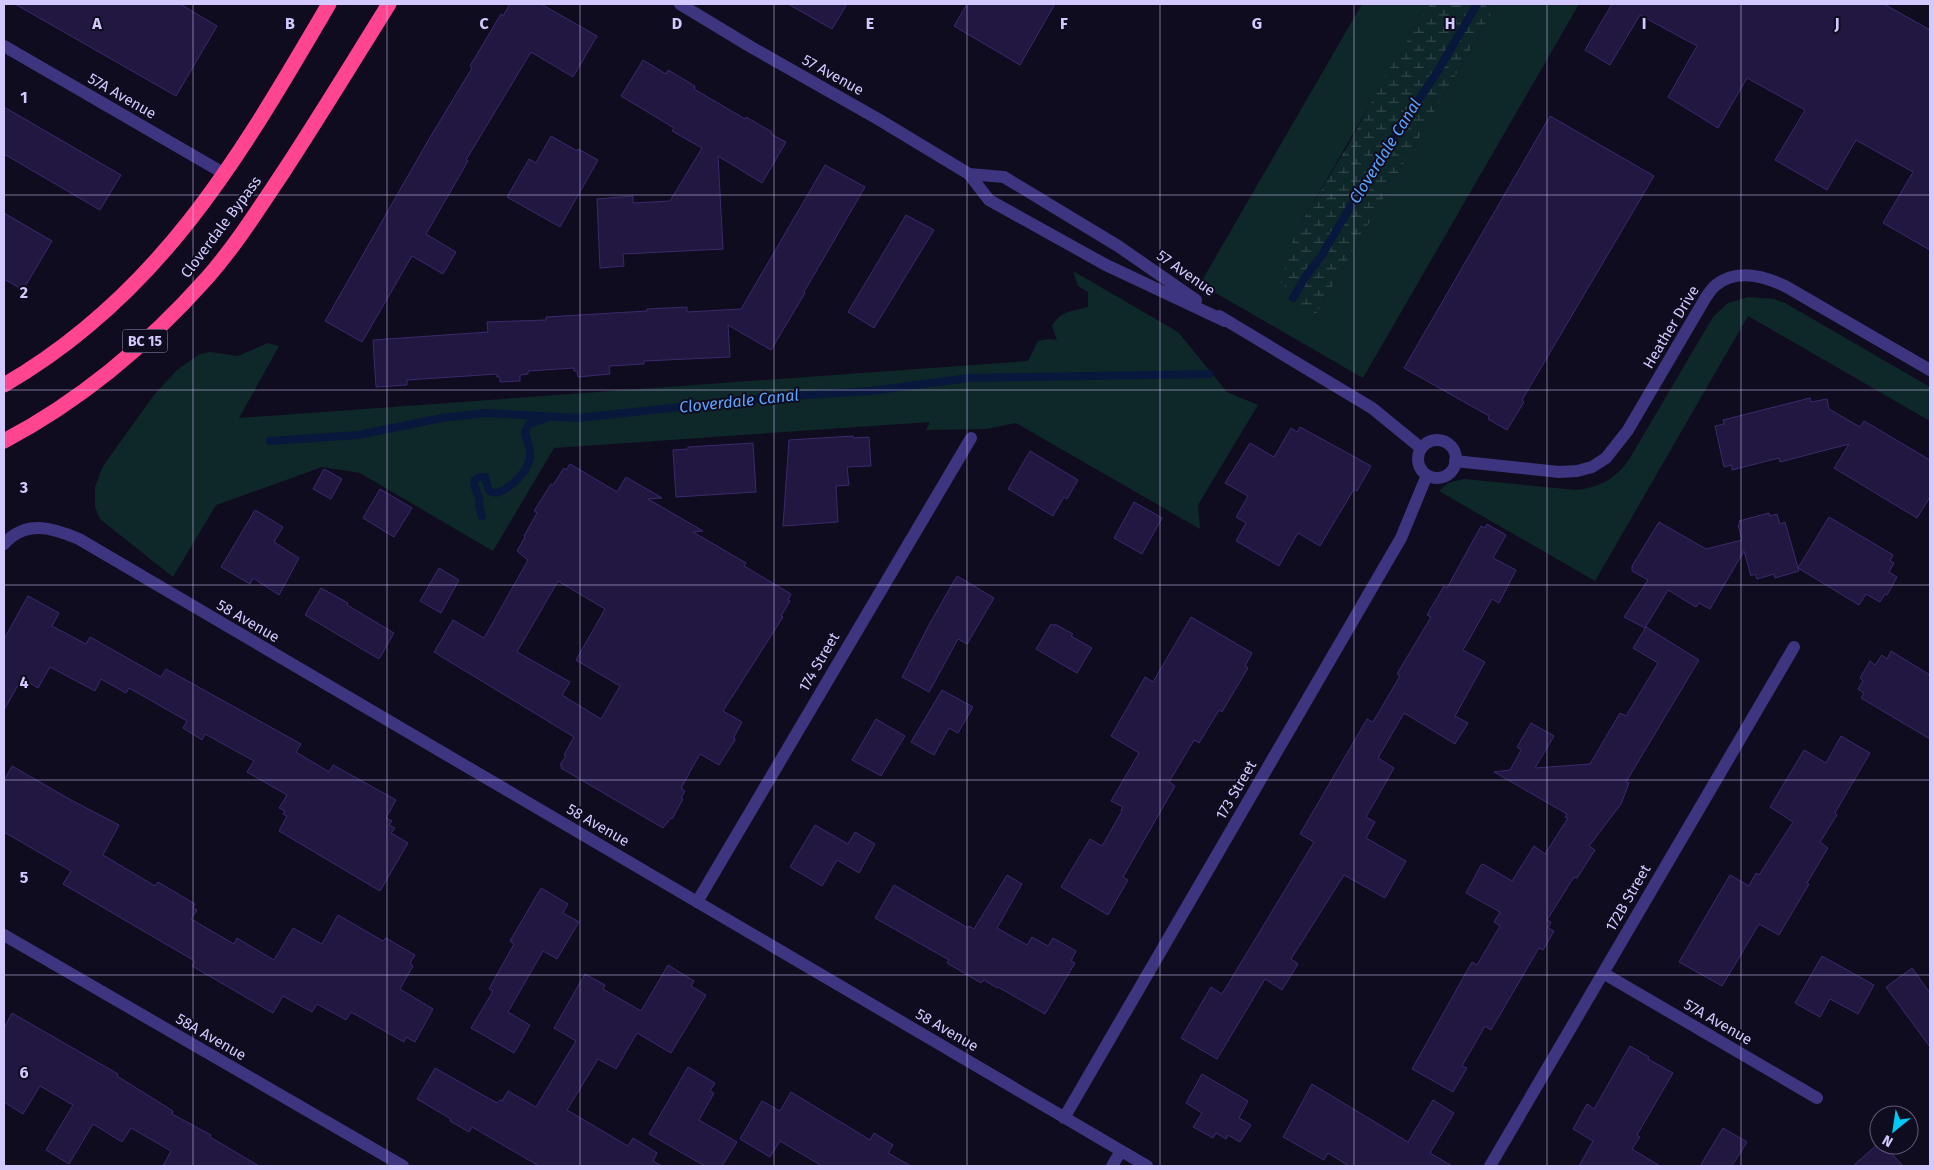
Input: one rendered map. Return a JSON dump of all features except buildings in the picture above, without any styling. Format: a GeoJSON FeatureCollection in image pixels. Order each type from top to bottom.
{"type":"FeatureCollection","features":[{"type":"Feature","properties":{"kind":"highway","name":"Cloverdale Bypass"},"geometry":{"type":"LineString","coordinates":[[4,385],[30,370],[91,324],[129,290],[165,252],[196,215],[225,174],[265,113],[329,4]]}},
{"type":"Feature","properties":{"kind":"highway","name":"Cloverdale Bypass"},"geometry":{"type":"LineString","coordinates":[[4,441],[64,404],[111,369],[149,336],[208,277],[258,211],[389,4]]}},
{"type":"Feature","properties":{"kind":"street","name":"57 Avenue"},"geometry":{"type":"LineString","coordinates":[[680,4],[969,174],[989,200],[1106,265],[1225,321]]}},
{"type":"Feature","properties":{"kind":"street","name":"57A Avenue"},"geometry":{"type":"LineString","coordinates":[[4,46],[225,174]]}},
{"type":"Feature","properties":{"kind":"street","name":"57 Avenue"},"geometry":{"type":"LineString","coordinates":[[969,174],[1004,177],[1118,246],[1225,321],[1372,408],[1421,448]]}},
{"type":"Feature","properties":{"kind":"street","name":"Heather Drive"},"geometry":{"type":"LineString","coordinates":[[1455,461],[1559,472],[1577,471],[1592,466],[1606,458],[1628,430],[1706,297],[1716,285],[1730,278],[1746,275],[1766,277],[1785,286],[1930,370]]}},
{"type":"Feature","properties":{"kind":"street","name":"174 Street"},"geometry":{"type":"LineString","coordinates":[[697,902],[971,438]]}},
{"type":"Feature","properties":{"kind":"street"},"geometry":{"type":"LineString","coordinates":[[1432,441],[1444,442],[1454,450],[1455,461],[1453,468],[1444,476],[1432,477],[1427,475],[1419,466],[1419,454],[1421,448],[1432,441]]}},
{"type":"Feature","properties":{"kind":"street","name":"173 Street"},"geometry":{"type":"LineString","coordinates":[[1064,1118],[1401,538],[1427,475]]}},
{"type":"Feature","properties":{"kind":"street","name":"58 Avenue"},"geometry":{"type":"LineString","coordinates":[[4,544],[8,539],[27,529],[40,527],[57,530],[79,539],[1147,1166]]}},
{"type":"Feature","properties":{"kind":"street","name":"172B Street"},"geometry":{"type":"LineString","coordinates":[[1490,1166],[1794,647]]}},
{"type":"Feature","properties":{"kind":"street","name":"58A Avenue"},"geometry":{"type":"LineString","coordinates":[[4,935],[403,1166]]}},
{"type":"Feature","properties":{"kind":"street","name":"57A Avenue"},"geometry":{"type":"LineString","coordinates":[[1602,973],[1817,1098]]}},
{"type":"Feature","properties":{"kind":"street"},"geometry":{"type":"LineString","coordinates":[[1112,1166],[1121,1151]]}},
{"type":"Feature","properties":{"kind":"green space"},"geometry":{"type":"Polygon","coordinates":[[[1362,4],[1430,4],[1295,233],[1313,319],[1497,4],[1579,4],[1363,378],[1200,284],[1362,4]]]}},
{"type":"Feature","properties":{"kind":"green space"},"geometry":{"type":"Polygon","coordinates":[[[1430,4],[1497,4],[1313,319],[1281,282],[1295,233],[1347,147],[1390,68],[1430,4]]]}},
{"type":"Feature","properties":{"kind":"green space"},"geometry":{"type":"Polygon","coordinates":[[[1073,271],[1178,332],[1227,392],[1258,405],[1198,505],[1200,529],[1016,423],[986,429],[926,430],[930,422],[554,448],[493,551],[360,473],[322,467],[216,505],[173,577],[100,519],[95,507],[95,487],[103,466],[154,395],[177,370],[200,354],[210,352],[238,356],[268,343],[279,346],[239,418],[1028,361],[1038,341],[1057,340],[1052,326],[1059,317],[1067,312],[1088,307],[1088,292],[1078,286],[1073,271]]]}},
{"type":"Feature","properties":{"kind":"green space"},"geometry":{"type":"Polygon","coordinates":[[[1748,297],[1774,299],[1785,303],[1930,387],[1930,421],[1748,316],[1595,581],[1439,491],[1448,483],[1464,479],[1576,490],[1593,487],[1607,481],[1630,458],[1713,317],[1728,303],[1748,297]]]}},
{"type":"Feature","properties":{"kind":"waterway","name":"Cloverdale Canal"},"geometry":{"type":"LineString","coordinates":[[1293,298],[1306,276],[1322,255],[1366,180],[1439,69],[1477,4]]}},
{"type":"Feature","properties":{"kind":"waterway","name":"Cloverdale Canal"},"geometry":{"type":"LineString","coordinates":[[270,441],[358,435],[442,418],[485,413],[578,418],[774,397],[870,391],[969,378],[1209,374]]}},
{"type":"Feature","properties":{"kind":"waterway"},"geometry":{"type":"LineString","coordinates":[[482,516],[479,506],[480,500],[474,485],[475,480],[479,477],[485,477],[489,491],[496,493],[502,491],[520,477],[525,471],[530,458],[525,432],[529,424],[546,418]]}}]}
